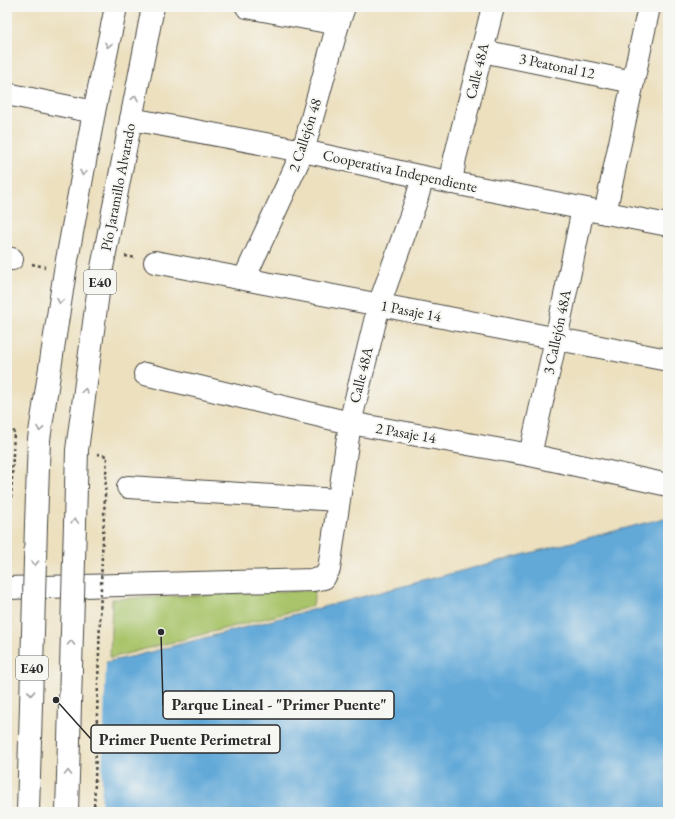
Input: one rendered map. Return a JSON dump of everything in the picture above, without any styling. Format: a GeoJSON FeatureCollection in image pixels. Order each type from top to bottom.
{"type":"FeatureCollection","features":[{"type":"Feature","properties":{"kind":"main road","name":"E40"},"geometry":{"type":"LineString","coordinates":[[28,812],[39,438],[65,271],[94,112],[116,7]]}},
{"type":"Feature","properties":{"kind":"main road","name":"Pío Jaramillo Alvarado"},"geometry":{"type":"LineString","coordinates":[[67,812],[77,450],[100,278],[153,7]]}},
{"type":"Feature","properties":{"kind":"main road"},"geometry":{"type":"LineString","coordinates":[[247,7],[341,16]]}},
{"type":"Feature","properties":{"kind":"main road","name":"Calle 48A"},"geometry":{"type":"LineString","coordinates":[[451,183],[455,158],[494,7]]}},
{"type":"Feature","properties":{"kind":"main road"},"geometry":{"type":"LineString","coordinates":[[605,213],[649,7]]}},
{"type":"Feature","properties":{"kind":"main road","name":"2 Callejón 48"},"geometry":{"type":"LineString","coordinates":[[244,279],[303,151],[341,16]]}},
{"type":"Feature","properties":{"kind":"main road","name":"3 Peatonal 12"},"geometry":{"type":"LineString","coordinates":[[482,51],[633,82]]}},
{"type":"Feature","properties":{"kind":"main road"},"geometry":{"type":"LineString","coordinates":[[7,94],[94,112]]}},
{"type":"Feature","properties":{"kind":"main road","name":"Cooperativa Independiente"},"geometry":{"type":"LineString","coordinates":[[131,119],[303,151],[451,183],[668,225]]}},
{"type":"Feature","properties":{"kind":"main road","name":"Calle 48A"},"geometry":{"type":"LineString","coordinates":[[7,588],[313,580],[324,578],[328,569],[350,423],[378,305],[416,201],[423,177]]}},
{"type":"Feature","properties":{"kind":"main road","name":"3 Callejón 48A"},"geometry":{"type":"LineString","coordinates":[[530,455],[583,209]]}},
{"type":"Feature","properties":{"kind":"main road","name":"1 Pasaje 14"},"geometry":{"type":"LineString","coordinates":[[155,262],[668,360]]}},
{"type":"Feature","properties":{"kind":"main road","name":"2 Pasaje 14"},"geometry":{"type":"LineString","coordinates":[[145,374],[350,423],[530,455],[668,485]]}},
{"type":"Feature","properties":{"kind":"main road"},"geometry":{"type":"LineString","coordinates":[[128,487],[338,500]]}},
{"type":"Feature","properties":{"kind":"path"},"geometry":{"type":"LineString","coordinates":[[105,251],[155,262]]}},
{"type":"Feature","properties":{"kind":"path"},"geometry":{"type":"LineString","coordinates":[[9,258],[65,271]]}},
{"type":"Feature","properties":{"kind":"path"},"geometry":{"type":"LineString","coordinates":[[7,635],[14,431]]}},
{"type":"Feature","properties":{"kind":"path"},"geometry":{"type":"LineString","coordinates":[[77,450],[107,456],[102,555],[94,812]]}},
{"type":"Feature","properties":{"kind":"green space"},"geometry":{"type":"Polygon","coordinates":[[[315,590],[313,606],[110,658],[112,599],[315,590]]]}},
{"type":"Feature","properties":{"kind":"water"},"geometry":{"type":"Polygon","coordinates":[[[668,517],[668,812],[7,812],[7,683],[135,656],[668,517]]]}},
{"type":"Feature","properties":{"kind":"pier"},"geometry":{"type":"Polygon","coordinates":[[[106,660],[101,812],[7,812],[7,681],[106,660]]]}},
{"type":"Feature","properties":{"kind":"place","name":"Parque Lineal - \"Primer Puente\""},"geometry":{"type":"Point","coordinates":[161,632]}},
{"type":"Feature","properties":{"kind":"place","name":"Primer Puente Perimetral"},"geometry":{"type":"Point","coordinates":[56,700]}}]}
